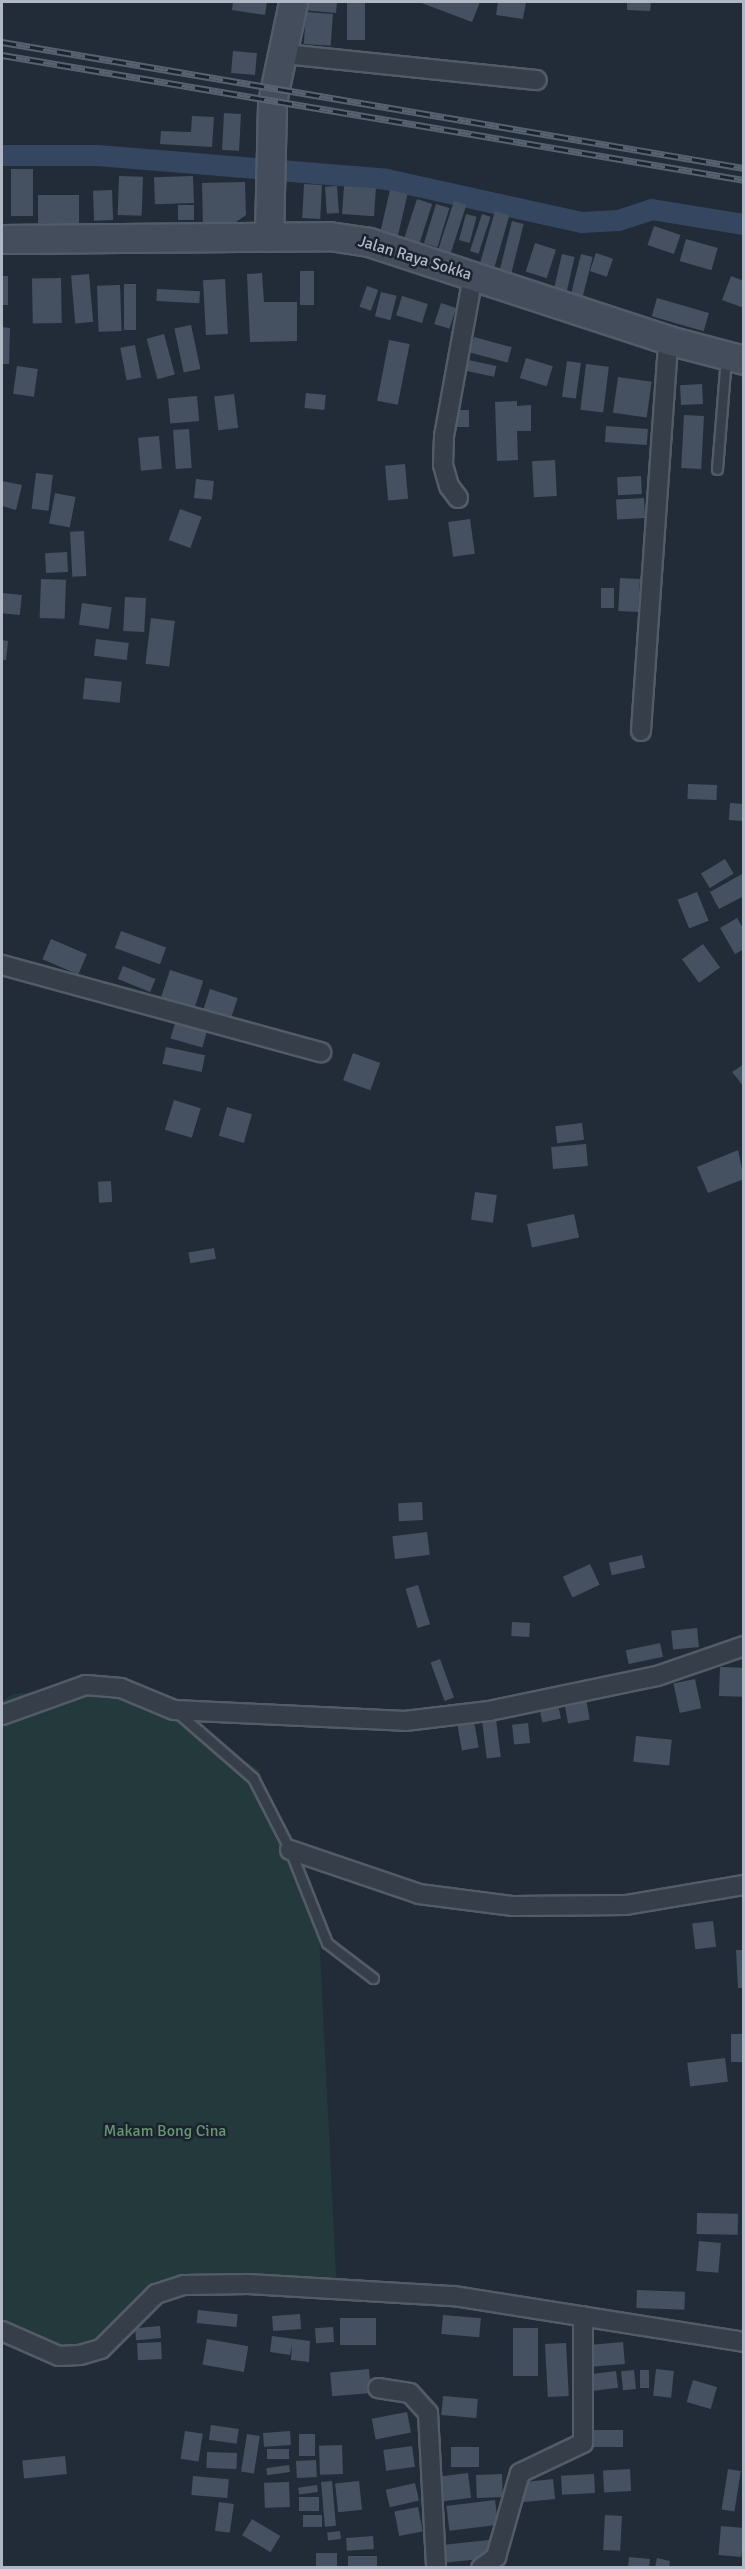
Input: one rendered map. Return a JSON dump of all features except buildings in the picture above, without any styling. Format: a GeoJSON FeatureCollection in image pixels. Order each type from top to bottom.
{"type":"FeatureCollection","features":[{"type":"Feature","properties":{"kind":"main road"},"geometry":{"type":"LineString","coordinates":[[269,237],[272,102],[284,54],[293,2]]}},
{"type":"Feature","properties":{"kind":"main road","name":"Jalan Raya Sokka"},"geometry":{"type":"LineString","coordinates":[[2,239],[329,236],[369,242],[668,340],[735,358]]}},
{"type":"Feature","properties":{"kind":"street"},"geometry":{"type":"LineString","coordinates":[[284,54],[537,80]]}},
{"type":"Feature","properties":{"kind":"street"},"geometry":{"type":"LineString","coordinates":[[458,498],[448,486],[443,465],[444,436],[473,276]]}},
{"type":"Feature","properties":{"kind":"street"},"geometry":{"type":"LineString","coordinates":[[641,730],[668,340]]}},
{"type":"Feature","properties":{"kind":"street"},"geometry":{"type":"LineString","coordinates":[[2,965],[321,1052]]}},
{"type":"Feature","properties":{"kind":"street"},"geometry":{"type":"LineString","coordinates":[[2,1715],[86,1685],[121,1688],[174,1710],[405,1721],[489,1711],[657,1676],[744,1646]]}},
{"type":"Feature","properties":{"kind":"street"},"geometry":{"type":"LineString","coordinates":[[290,1850],[410,1892],[513,1906],[626,1905],[744,1885]]}},
{"type":"Feature","properties":{"kind":"street"},"geometry":{"type":"LineString","coordinates":[[2,2331],[59,2356],[80,2355],[101,2349],[156,2294],[184,2285],[249,2284],[454,2296],[744,2342]]}},
{"type":"Feature","properties":{"kind":"street"},"geometry":{"type":"LineString","coordinates":[[481,2568],[496,2558],[520,2473],[583,2443],[583,2316]]}},
{"type":"Feature","properties":{"kind":"street"},"geometry":{"type":"LineString","coordinates":[[378,2388],[410,2393],[428,2413],[436,2568]]}},
{"type":"Feature","properties":{"kind":"lane"},"geometry":{"type":"LineString","coordinates":[[717,469],[735,358]]}},
{"type":"Feature","properties":{"kind":"lane"},"geometry":{"type":"LineString","coordinates":[[174,1710],[253,1778],[290,1850],[327,1943],[373,1978]]}},
{"type":"Feature","properties":{"kind":"green space","name":"Makam Bong Cina"},"geometry":{"type":"Polygon","coordinates":[[[125,1684],[259,1770],[319,1931],[337,2294],[152,2296],[87,2360],[2,2338],[2,1701],[13,1694],[125,1684]]]}},
{"type":"Feature","properties":{"kind":"waterway"},"geometry":{"type":"LineString","coordinates":[[2,155],[97,155],[386,179],[581,222],[618,220],[651,209],[744,224]]}},
{"type":"Feature","properties":{"kind":"railway"},"geometry":{"type":"LineString","coordinates":[[2,42],[744,168]]}},
{"type":"Feature","properties":{"kind":"railway"},"geometry":{"type":"LineString","coordinates":[[2,55],[744,180]]}}]}
